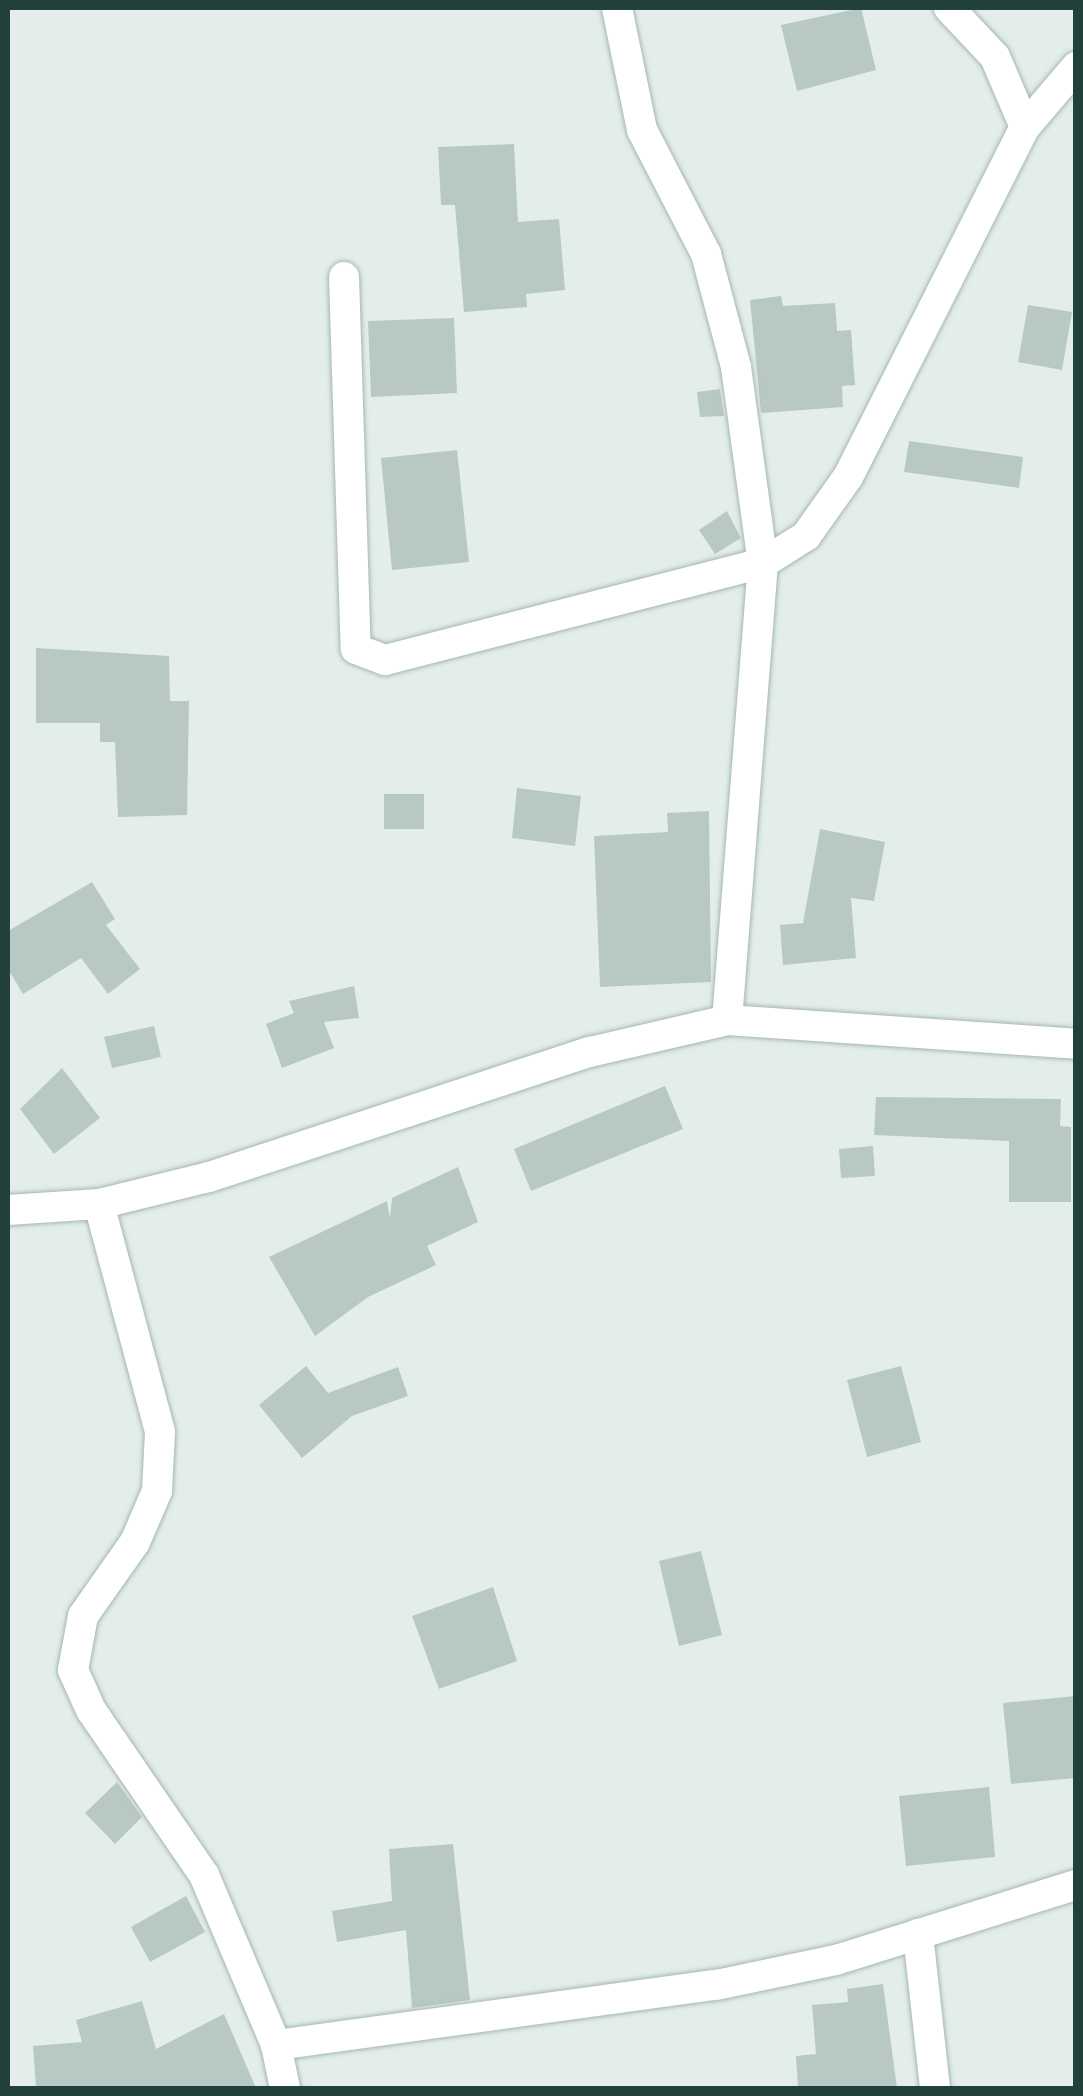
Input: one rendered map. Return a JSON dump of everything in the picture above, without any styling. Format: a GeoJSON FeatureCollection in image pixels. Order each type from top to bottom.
{"type":"FeatureCollection","features":[{"type":"Feature","properties":{"kind":"street"},"geometry":{"type":"LineString","coordinates":[[617,8],[642,130],[706,254],[726,329],[762,563],[726,1020]]}},
{"type":"Feature","properties":{"kind":"street"},"geometry":{"type":"LineString","coordinates":[[949,8],[995,57],[1025,126]]}},
{"type":"Feature","properties":{"kind":"street"},"geometry":{"type":"LineString","coordinates":[[344,277],[356,649],[385,660],[762,563],[806,536],[848,478],[1025,126],[1076,67]]}},
{"type":"Feature","properties":{"kind":"street"},"geometry":{"type":"LineString","coordinates":[[8,1210],[99,1204],[283,1157],[590,1052],[726,1020],[1076,1044]]}},
{"type":"Feature","properties":{"kind":"street"},"geometry":{"type":"LineString","coordinates":[[99,1204],[160,1432],[156,1491],[135,1542],[83,1616],[73,1670],[90,1710],[204,1875],[276,2045],[285,2088]]}},
{"type":"Feature","properties":{"kind":"street"},"geometry":{"type":"LineString","coordinates":[[276,2045],[716,1985],[918,1934],[1076,1885]]}},
{"type":"Feature","properties":{"kind":"street"},"geometry":{"type":"LineString","coordinates":[[918,1934],[935,2088]]}},
{"type":"Feature","properties":{"kind":"building"},"geometry":{"type":"Polygon","coordinates":[[[861,8],[876,70],[797,91],[781,25],[861,8]]]}},
{"type":"Feature","properties":{"kind":"building"},"geometry":{"type":"Polygon","coordinates":[[[514,144],[518,222],[559,219],[565,290],[526,294],[527,307],[464,312],[455,205],[441,205],[438,147],[514,144]]]}},
{"type":"Feature","properties":{"kind":"building"},"geometry":{"type":"Polygon","coordinates":[[[781,296],[783,306],[835,303],[837,331],[851,330],[855,385],[842,386],[843,407],[761,413],[750,300],[781,296]]]}},
{"type":"Feature","properties":{"kind":"building"},"geometry":{"type":"Polygon","coordinates":[[[1028,305],[1072,312],[1062,370],[1018,362],[1028,305]]]}},
{"type":"Feature","properties":{"kind":"building"},"geometry":{"type":"Polygon","coordinates":[[[454,318],[457,393],[371,397],[368,321],[454,318]]]}},
{"type":"Feature","properties":{"kind":"building"},"geometry":{"type":"Polygon","coordinates":[[[720,389],[724,416],[700,417],[697,392],[720,389]]]}},
{"type":"Feature","properties":{"kind":"building"},"geometry":{"type":"Polygon","coordinates":[[[909,441],[1023,457],[1019,488],[904,472],[909,441]]]}},
{"type":"Feature","properties":{"kind":"building"},"geometry":{"type":"Polygon","coordinates":[[[457,450],[469,562],[392,570],[381,458],[457,450]]]}},
{"type":"Feature","properties":{"kind":"building"},"geometry":{"type":"Polygon","coordinates":[[[727,511],[741,538],[715,554],[699,530],[727,511]]]}},
{"type":"Feature","properties":{"kind":"building"},"geometry":{"type":"Polygon","coordinates":[[[36,648],[169,656],[170,701],[189,701],[187,815],[118,817],[115,742],[100,742],[100,723],[36,723],[36,648]]]}},
{"type":"Feature","properties":{"kind":"building"},"geometry":{"type":"Polygon","coordinates":[[[517,788],[581,796],[575,846],[512,838],[517,788]]]}},
{"type":"Feature","properties":{"kind":"building"},"geometry":{"type":"Polygon","coordinates":[[[384,794],[424,794],[424,829],[384,829],[384,794]]]}},
{"type":"Feature","properties":{"kind":"building"},"geometry":{"type":"Polygon","coordinates":[[[709,811],[711,982],[600,987],[594,836],[668,832],[667,813],[709,811]]]}},
{"type":"Feature","properties":{"kind":"building"},"geometry":{"type":"Polygon","coordinates":[[[820,829],[885,842],[874,901],[851,898],[856,958],[783,965],[780,925],[803,923],[820,829]]]}},
{"type":"Feature","properties":{"kind":"building"},"geometry":{"type":"Polygon","coordinates":[[[92,882],[115,919],[106,925],[140,969],[108,994],[81,958],[23,994],[8,969],[8,931],[92,882]]]}},
{"type":"Feature","properties":{"kind":"building"},"geometry":{"type":"Polygon","coordinates":[[[354,986],[359,1018],[324,1022],[334,1048],[282,1068],[266,1024],[294,1013],[289,1001],[354,986]]]}},
{"type":"Feature","properties":{"kind":"building"},"geometry":{"type":"Polygon","coordinates":[[[154,1026],[161,1057],[112,1068],[104,1037],[154,1026]]]}},
{"type":"Feature","properties":{"kind":"building"},"geometry":{"type":"Polygon","coordinates":[[[62,1068],[100,1118],[54,1154],[20,1109],[62,1068]]]}},
{"type":"Feature","properties":{"kind":"building"},"geometry":{"type":"Polygon","coordinates":[[[665,1086],[683,1129],[531,1191],[514,1149],[665,1086]]]}},
{"type":"Feature","properties":{"kind":"building"},"geometry":{"type":"Polygon","coordinates":[[[876,1097],[1061,1099],[1060,1126],[1071,1127],[1071,1202],[1009,1202],[1009,1141],[874,1135],[876,1097]]]}},
{"type":"Feature","properties":{"kind":"building"},"geometry":{"type":"Polygon","coordinates":[[[873,1146],[875,1176],[841,1178],[839,1149],[873,1146]]]}},
{"type":"Feature","properties":{"kind":"building"},"geometry":{"type":"Polygon","coordinates":[[[458,1167],[478,1222],[427,1246],[436,1265],[368,1297],[315,1336],[269,1257],[387,1201],[390,1218],[392,1198],[458,1167]]]}},
{"type":"Feature","properties":{"kind":"building"},"geometry":{"type":"Polygon","coordinates":[[[306,1366],[328,1393],[398,1367],[408,1396],[352,1416],[302,1458],[259,1405],[306,1366]]]}},
{"type":"Feature","properties":{"kind":"building"},"geometry":{"type":"Polygon","coordinates":[[[901,1366],[921,1442],[867,1457],[847,1380],[901,1366]]]}},
{"type":"Feature","properties":{"kind":"building"},"geometry":{"type":"Polygon","coordinates":[[[701,1551],[722,1635],[679,1646],[659,1561],[701,1551]]]}},
{"type":"Feature","properties":{"kind":"building"},"geometry":{"type":"Polygon","coordinates":[[[493,1587],[517,1661],[439,1689],[412,1616],[493,1587]]]}},
{"type":"Feature","properties":{"kind":"building"},"geometry":{"type":"Polygon","coordinates":[[[1076,1696],[1076,1778],[1011,1784],[1003,1703],[1076,1696]]]}},
{"type":"Feature","properties":{"kind":"building"},"geometry":{"type":"Polygon","coordinates":[[[117,1782],[142,1817],[115,1844],[85,1813],[117,1782]]]}},
{"type":"Feature","properties":{"kind":"building"},"geometry":{"type":"Polygon","coordinates":[[[989,1787],[995,1857],[906,1866],[899,1796],[989,1787]]]}},
{"type":"Feature","properties":{"kind":"building"},"geometry":{"type":"Polygon","coordinates":[[[453,1844],[470,2000],[412,2008],[406,1930],[337,1942],[332,1911],[392,1901],[389,1849],[453,1844]]]}},
{"type":"Feature","properties":{"kind":"building"},"geometry":{"type":"Polygon","coordinates":[[[186,1896],[205,1932],[150,1962],[131,1927],[186,1896]]]}},
{"type":"Feature","properties":{"kind":"building"},"geometry":{"type":"Polygon","coordinates":[[[883,1984],[897,2088],[798,2088],[796,2056],[816,2054],[812,2005],[848,2002],[847,1989],[883,1984]]]}},
{"type":"Feature","properties":{"kind":"building"},"geometry":{"type":"Polygon","coordinates":[[[142,2001],[156,2049],[224,2014],[256,2088],[36,2088],[33,2046],[82,2042],[76,2020],[142,2001]]]}}]}
